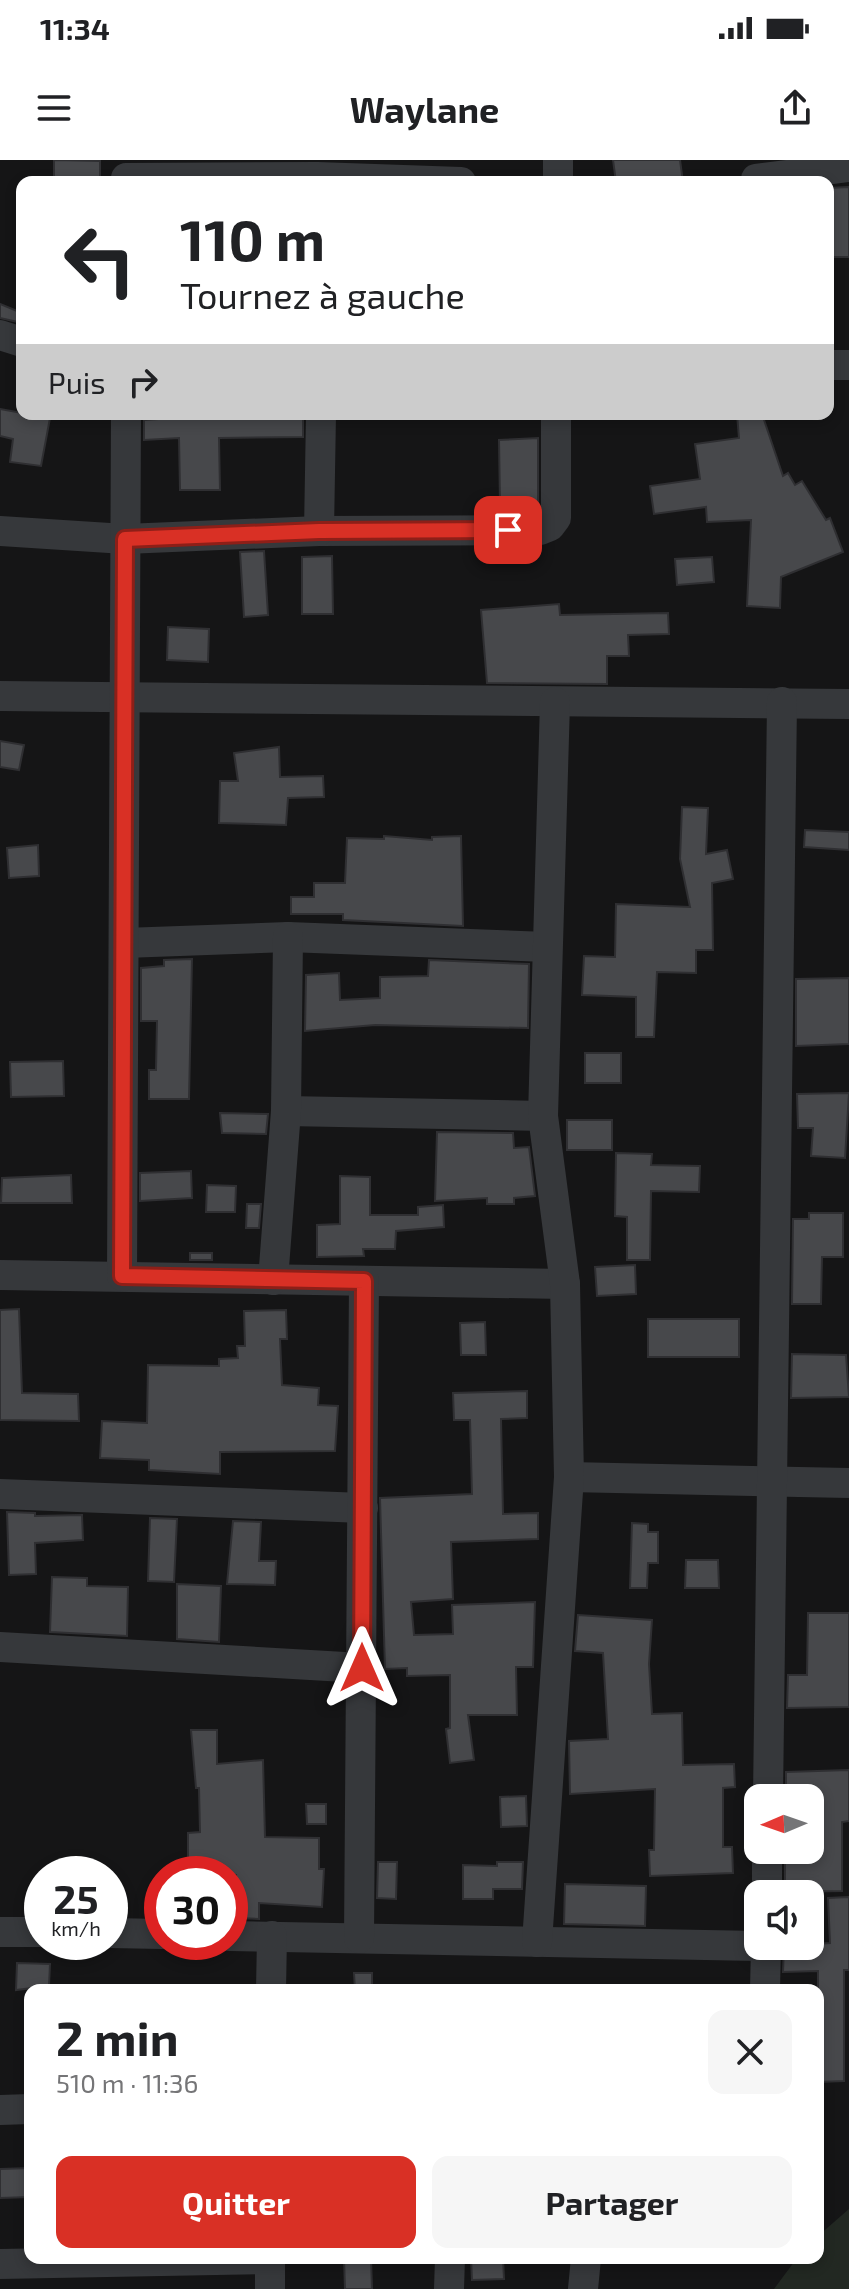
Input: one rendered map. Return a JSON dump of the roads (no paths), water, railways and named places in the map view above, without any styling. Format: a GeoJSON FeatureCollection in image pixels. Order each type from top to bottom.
{"type":"FeatureCollection","features":[{"type":"Feature","properties":{"kind":"street"},"geometry":{"type":"LineString","coordinates":[[757,174],[849,167]]}},
{"type":"Feature","properties":{"kind":"street"},"geometry":{"type":"LineString","coordinates":[[126,173],[365,176]]}},
{"type":"Feature","properties":{"kind":"street"},"geometry":{"type":"LineString","coordinates":[[122,1276],[126,420]]}},
{"type":"Feature","properties":{"kind":"street"},"geometry":{"type":"LineString","coordinates":[[319,531],[321,420]]}},
{"type":"Feature","properties":{"kind":"street"},"geometry":{"type":"LineString","coordinates":[[0,531],[125,539],[319,531],[540,530],[550,526],[556,518],[556,420]]}},
{"type":"Feature","properties":{"kind":"street"},"geometry":{"type":"LineString","coordinates":[[0,696],[849,704]]}},
{"type":"Feature","properties":{"kind":"street"},"geometry":{"type":"LineString","coordinates":[[537,1942],[569,1477],[565,1284],[543,1116],[555,702]]}},
{"type":"Feature","properties":{"kind":"street"},"geometry":{"type":"LineString","coordinates":[[768,1784],[782,702]]}},
{"type":"Feature","properties":{"kind":"street"},"geometry":{"type":"LineString","coordinates":[[124,943],[288,937],[547,947]]}},
{"type":"Feature","properties":{"kind":"street"},"geometry":{"type":"LineString","coordinates":[[273,1280],[286,1111],[288,937]]}},
{"type":"Feature","properties":{"kind":"street"},"geometry":{"type":"LineString","coordinates":[[286,1111],[543,1116]]}},
{"type":"Feature","properties":{"kind":"street"},"geometry":{"type":"LineString","coordinates":[[0,1275],[565,1284]]}},
{"type":"Feature","properties":{"kind":"street"},"geometry":{"type":"LineString","coordinates":[[359,1938],[364,1281]]}},
{"type":"Feature","properties":{"kind":"street"},"geometry":{"type":"LineString","coordinates":[[569,1477],[849,1483]]}},
{"type":"Feature","properties":{"kind":"street"},"geometry":{"type":"LineString","coordinates":[[0,1494],[363,1508]]}},
{"type":"Feature","properties":{"kind":"street"},"geometry":{"type":"LineString","coordinates":[[0,1647],[362,1668]]}},
{"type":"Feature","properties":{"kind":"street"},"geometry":{"type":"LineString","coordinates":[[0,1932],[24,1932]]}},
{"type":"Feature","properties":{"kind":"street"},"geometry":{"type":"LineString","coordinates":[[248,1936],[744,1946]]}},
{"type":"Feature","properties":{"kind":"street"},"geometry":{"type":"LineString","coordinates":[[271,1984],[272,1936]]}},
{"type":"Feature","properties":{"kind":"street"},"geometry":{"type":"LineString","coordinates":[[765,1984],[766,1960]]}},
{"type":"Feature","properties":{"kind":"street"},"geometry":{"type":"LineString","coordinates":[[0,2110],[24,2109]]}},
{"type":"Feature","properties":{"kind":"street"},"geometry":{"type":"LineString","coordinates":[[0,2264],[24,2263]]}},
{"type":"Feature","properties":{"kind":"street"},"geometry":{"type":"LineString","coordinates":[[270,2264],[270,2289]]}},
{"type":"Feature","properties":{"kind":"street"},"geometry":{"type":"LineString","coordinates":[[449,2289],[450,2264]]}},
{"type":"Feature","properties":{"kind":"street"},"geometry":{"type":"LineString","coordinates":[[583,2289],[585,2264]]}}]}
